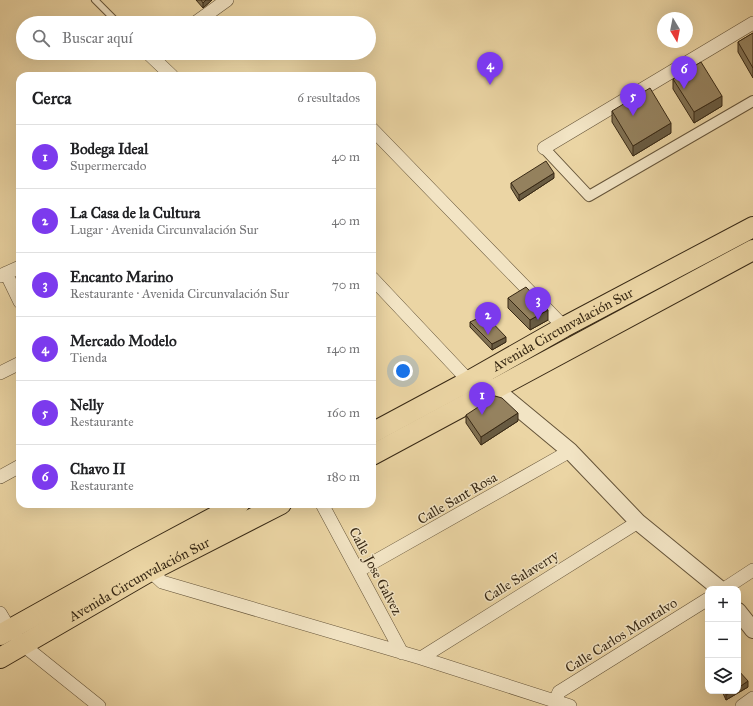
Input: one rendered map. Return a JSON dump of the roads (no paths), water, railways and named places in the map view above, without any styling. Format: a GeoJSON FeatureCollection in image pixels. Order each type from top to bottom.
{"type":"FeatureCollection","features":[{"type":"Feature","properties":{"kind":"main road","name":"Avenida Circunvalación Sur"},"geometry":{"type":"LineString","coordinates":[[376,431],[469,381],[564,327],[753,227]]}},
{"type":"Feature","properties":{"kind":"main road","name":"Avenida Circunvalación Sur"},"geometry":{"type":"LineString","coordinates":[[376,453],[753,250]]}},
{"type":"Feature","properties":{"kind":"main road","name":"Avenida Circunvalación Sur"},"geometry":{"type":"LineString","coordinates":[[0,658],[23,646],[233,508]]}},
{"type":"Feature","properties":{"kind":"main road","name":"Avenida Circunvalación Sur"},"geometry":{"type":"LineString","coordinates":[[5,632],[144,565],[272,508]]}},
{"type":"Feature","properties":{"kind":"street"},"geometry":{"type":"LineString","coordinates":[[205,16],[227,0]]}},
{"type":"Feature","properties":{"kind":"street"},"geometry":{"type":"LineString","coordinates":[[753,23],[544,148],[589,196],[753,101]]}},
{"type":"Feature","properties":{"kind":"street"},"geometry":{"type":"LineString","coordinates":[[157,60],[168,72]]}},
{"type":"Feature","properties":{"kind":"street"},"geometry":{"type":"LineString","coordinates":[[376,133],[564,327]]}},
{"type":"Feature","properties":{"kind":"street"},"geometry":{"type":"LineString","coordinates":[[16,269],[3,275],[16,296]]}},
{"type":"Feature","properties":{"kind":"street"},"geometry":{"type":"LineString","coordinates":[[376,282],[469,381],[494,388],[570,451],[638,522],[716,586]]}},
{"type":"Feature","properties":{"kind":"street"},"geometry":{"type":"LineString","coordinates":[[0,374],[16,365]]}},
{"type":"Feature","properties":{"kind":"street","name":"Calle Sant Rosa"},"geometry":{"type":"LineString","coordinates":[[358,571],[570,451]]}},
{"type":"Feature","properties":{"kind":"street"},"geometry":{"type":"LineString","coordinates":[[0,477],[16,468]]}},
{"type":"Feature","properties":{"kind":"street","name":"Calle Jose Galvez"},"geometry":{"type":"LineString","coordinates":[[324,508],[402,653]]}},
{"type":"Feature","properties":{"kind":"street","name":"Calle Salaverry"},"geometry":{"type":"LineString","coordinates":[[421,658],[638,522]]}},
{"type":"Feature","properties":{"kind":"street"},"geometry":{"type":"LineString","coordinates":[[144,565],[162,582],[421,658],[570,706]]}},
{"type":"Feature","properties":{"kind":"street"},"geometry":{"type":"LineString","coordinates":[[729,586],[753,570]]}},
{"type":"Feature","properties":{"kind":"street","name":"Calle Carlos Montalvo"},"geometry":{"type":"LineString","coordinates":[[555,701],[559,692],[705,601]]}},
{"type":"Feature","properties":{"kind":"street"},"geometry":{"type":"LineString","coordinates":[[0,612],[5,632],[100,706]]}},
{"type":"Feature","properties":{"kind":"street"},"geometry":{"type":"LineString","coordinates":[[741,615],[753,630]]}},
{"type":"Feature","properties":{"kind":"street"},"geometry":{"type":"LineString","coordinates":[[742,706],[753,698]]}},
{"type":"Feature","properties":{"kind":"lane"},"geometry":{"type":"LineString","coordinates":[[94,0],[111,16]]}},
{"type":"Feature","properties":{"kind":"place","name":"Mercado Modelo"},"geometry":{"type":"Point","coordinates":[490,85]}},
{"type":"Feature","properties":{"kind":"place","name":"Chavo II"},"geometry":{"type":"Point","coordinates":[684,89]}},
{"type":"Feature","properties":{"kind":"place","name":"Nelly"},"geometry":{"type":"Point","coordinates":[633,116]}},
{"type":"Feature","properties":{"kind":"place","name":"Encanto Marino"},"geometry":{"type":"Point","coordinates":[538,320]}},
{"type":"Feature","properties":{"kind":"place","name":"La Casa de la Cultura"},"geometry":{"type":"Point","coordinates":[488,335]}},
{"type":"Feature","properties":{"kind":"place","name":"Bodega Ideal"},"geometry":{"type":"Point","coordinates":[482,415]}}]}
